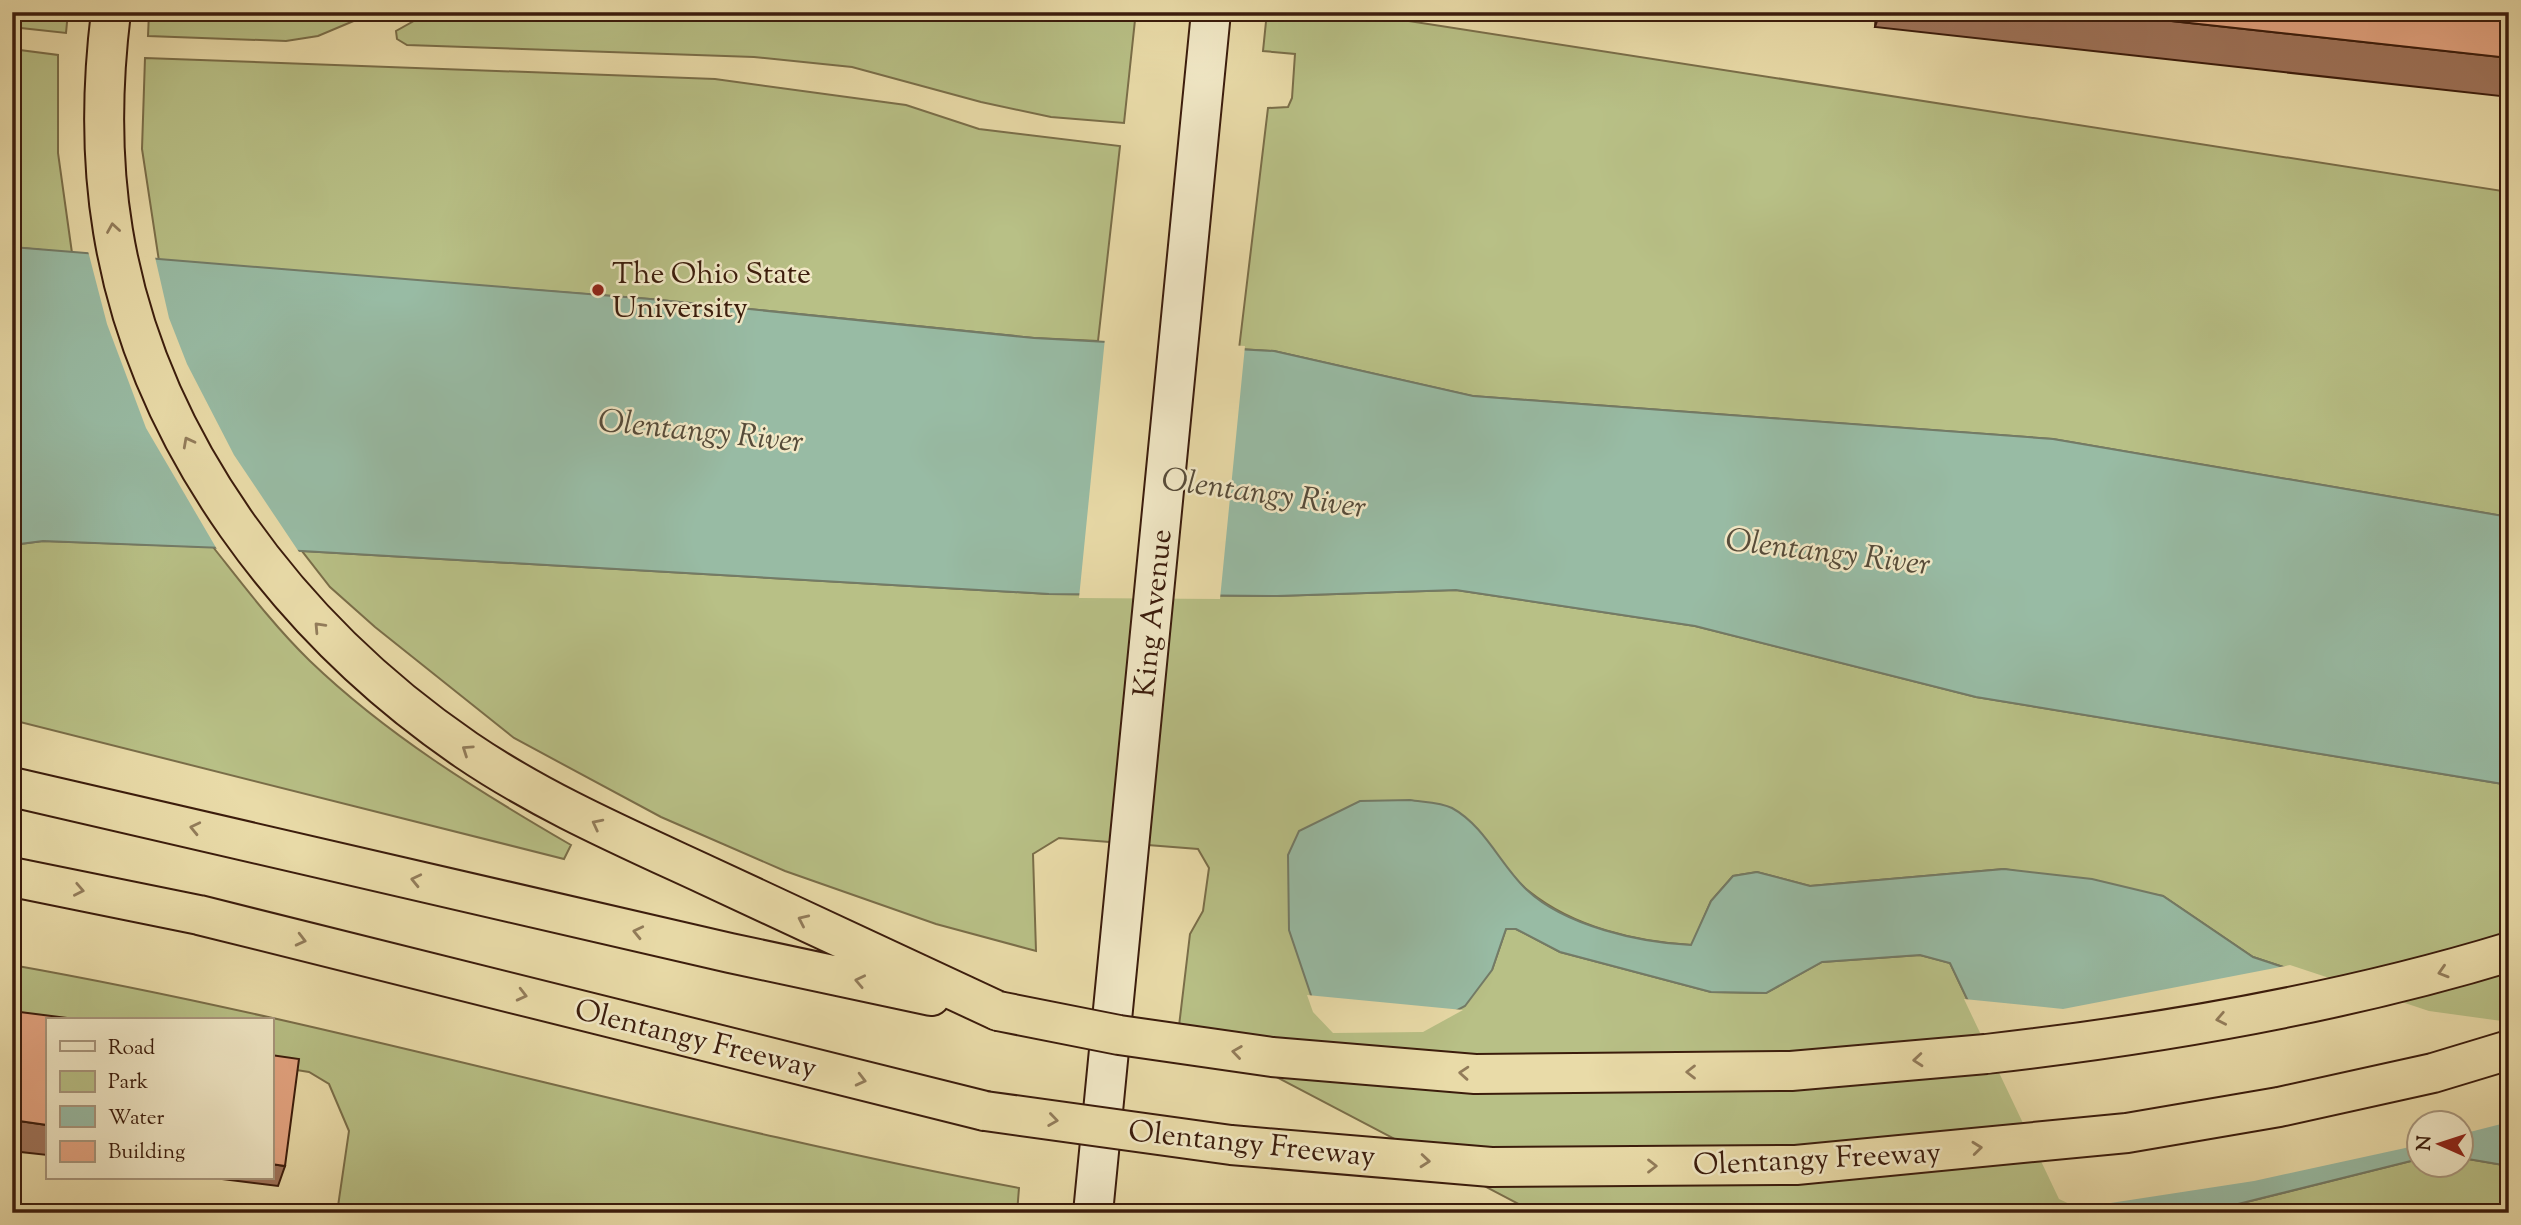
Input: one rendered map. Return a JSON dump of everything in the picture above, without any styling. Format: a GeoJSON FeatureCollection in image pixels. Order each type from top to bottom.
{"type":"FeatureCollection","features":[{"type":"Feature","properties":{"kind":"highway"},"geometry":{"type":"LineString","coordinates":[[111,12],[104,150],[113,233],[122,274],[148,355],[188,444],[237,525],[279,582],[320,630],[414,712],[468,751],[525,785],[605,828],[998,1011]]}},
{"type":"Feature","properties":{"kind":"highway"},"geometry":{"type":"LineString","coordinates":[[12,787],[730,954],[998,1011],[1119,1035],[1367,1067],[1475,1074],[1791,1071],[2114,1040],[2411,982],[2509,952]]}},
{"type":"Feature","properties":{"kind":"highway","name":"Olentangy Freeway"},"geometry":{"type":"LineString","coordinates":[[12,877],[199,915],[985,1111],[1231,1145],[1491,1167],[1796,1165],[2127,1133],[2279,1107],[2433,1073],[2509,1050]]}},
{"type":"Feature","properties":{"kind":"street","name":"King Avenue"},"geometry":{"type":"LineString","coordinates":[[1093,1213],[1209,29]]}},
{"type":"Feature","properties":{"kind":"green space"},"geometry":{"type":"Polygon","coordinates":[[[12,12],[68,12],[66,33],[12,27],[12,12]]]}},
{"type":"Feature","properties":{"kind":"green space"},"geometry":{"type":"Polygon","coordinates":[[[149,12],[375,12],[318,36],[286,41],[148,36],[149,12]]]}},
{"type":"Feature","properties":{"kind":"green space"},"geometry":{"type":"Polygon","coordinates":[[[430,12],[1123,12],[1135,20],[1124,123],[1051,117],[981,102],[852,67],[754,57],[407,45],[397,39],[396,31],[430,12]]]}},
{"type":"Feature","properties":{"kind":"green space"},"geometry":{"type":"Polygon","coordinates":[[[1267,12],[1306,19],[1307,12],[1351,12],[2509,192],[2509,517],[2053,439],[1472,396],[1274,351],[1239,349],[1268,108],[1288,107],[1292,98],[1295,54],[1263,51],[1267,12]]]}},
{"type":"Feature","properties":{"kind":"green space"},"geometry":{"type":"Polygon","coordinates":[[[12,49],[58,55],[58,153],[72,253],[12,247],[12,49]]]}},
{"type":"Feature","properties":{"kind":"green space"},"geometry":{"type":"Polygon","coordinates":[[[145,58],[715,79],[906,105],[979,129],[1120,146],[1098,341],[1034,338],[650,299],[159,261],[142,149],[145,58]]]}},
{"type":"Feature","properties":{"kind":"green space"},"geometry":{"type":"Polygon","coordinates":[[[43,541],[213,547],[284,634],[340,688],[434,760],[571,845],[564,859],[12,720],[12,545],[43,541]]]}},
{"type":"Feature","properties":{"kind":"green space"},"geometry":{"type":"Polygon","coordinates":[[[302,551],[1049,594],[1277,596],[1456,590],[1695,626],[1976,697],[2509,785],[2509,1026],[2428,1015],[2253,957],[2163,896],[2004,869],[1810,886],[1757,872],[1733,876],[1711,901],[1692,945],[1649,940],[1586,923],[1547,904],[1516,879],[1478,830],[1492,970],[1506,929],[1516,929],[1560,952],[1711,992],[1766,993],[1822,962],[1920,955],[1950,963],[2061,1197],[2099,1213],[1536,1213],[1179,1026],[1190,934],[1203,911],[1209,868],[1198,849],[1059,838],[1033,854],[1036,951],[936,924],[785,871],[661,817],[514,738],[375,627],[330,587],[302,551]]]}},
{"type":"Feature","properties":{"kind":"green space"},"geometry":{"type":"Polygon","coordinates":[[[12,965],[265,1016],[767,1135],[1019,1188],[1017,1213],[337,1213],[349,1131],[329,1084],[309,1072],[273,1066],[273,1018],[46,1018],[46,1020],[12,1026],[12,965]]]}},
{"type":"Feature","properties":{"kind":"green space"},"geometry":{"type":"Polygon","coordinates":[[[2476,1160],[2509,1166],[2509,1213],[2202,1213],[2406,1162],[2406,1180],[2476,1180],[2476,1160]]]}},
{"type":"Feature","properties":{"kind":"water","name":"Olentangy River"},"geometry":{"type":"Polygon","coordinates":[[[12,247],[650,299],[1034,338],[1274,351],[1473,396],[2053,439],[2509,517],[2509,785],[1976,697],[1695,626],[1456,590],[1277,596],[1049,594],[302,551],[43,541],[12,545],[12,247]]]}},
{"type":"Feature","properties":{"kind":"water"},"geometry":{"type":"Polygon","coordinates":[[[1410,800],[1452,808],[1474,825],[1509,870],[1543,903],[1582,923],[1627,936],[1671,944],[1691,945],[1711,901],[1733,876],[1757,872],[1810,886],[2004,869],[2092,879],[2163,896],[2253,957],[2428,1015],[2509,1026],[2509,1166],[2476,1160],[2476,1110],[2406,1110],[2406,1162],[2202,1213],[2099,1213],[2061,1197],[1950,963],[1920,955],[1822,962],[1766,993],[1711,992],[1560,952],[1516,929],[1506,929],[1492,970],[1465,1006],[1422,1029],[1316,1010],[1289,930],[1288,855],[1299,831],[1360,801],[1410,800]]]}},
{"type":"Feature","properties":{"kind":"pier"},"geometry":{"type":"Polygon","coordinates":[[[88,251],[155,257],[169,318],[187,364],[234,455],[301,555],[218,551],[146,428],[107,324],[88,251]]]}},
{"type":"Feature","properties":{"kind":"pier"},"geometry":{"type":"Polygon","coordinates":[[[1105,338],[1245,346],[1220,599],[1079,598],[1105,338]]]}},
{"type":"Feature","properties":{"kind":"pier"},"geometry":{"type":"Polygon","coordinates":[[[2290,965],[2429,1011],[2509,1022],[2509,1122],[2476,1130],[2476,1110],[2406,1110],[2406,1148],[2254,1181],[2078,1208],[2059,1199],[1964,999],[2063,1009],[2290,965]]]}},
{"type":"Feature","properties":{"kind":"pier"},"geometry":{"type":"Polygon","coordinates":[[[1307,995],[1463,1010],[1423,1032],[1333,1033],[1313,1012],[1307,995]]]}},
{"type":"Feature","properties":{"kind":"building"},"geometry":{"type":"Polygon","coordinates":[[[2089,12],[2509,12],[2509,58],[2089,12]]]}},
{"type":"Feature","properties":{"kind":"building"},"geometry":{"type":"Polygon","coordinates":[[[12,1011],[67,1018],[46,1018],[46,1125],[12,1120],[12,1011]]]}},
{"type":"Feature","properties":{"kind":"building"},"geometry":{"type":"Polygon","coordinates":[[[273,1055],[299,1059],[285,1166],[273,1164],[273,1055]]]}},
{"type":"Feature","properties":{"kind":"place","name":"The Ohio State University"},"geometry":{"type":"Point","coordinates":[598,290]}}]}
